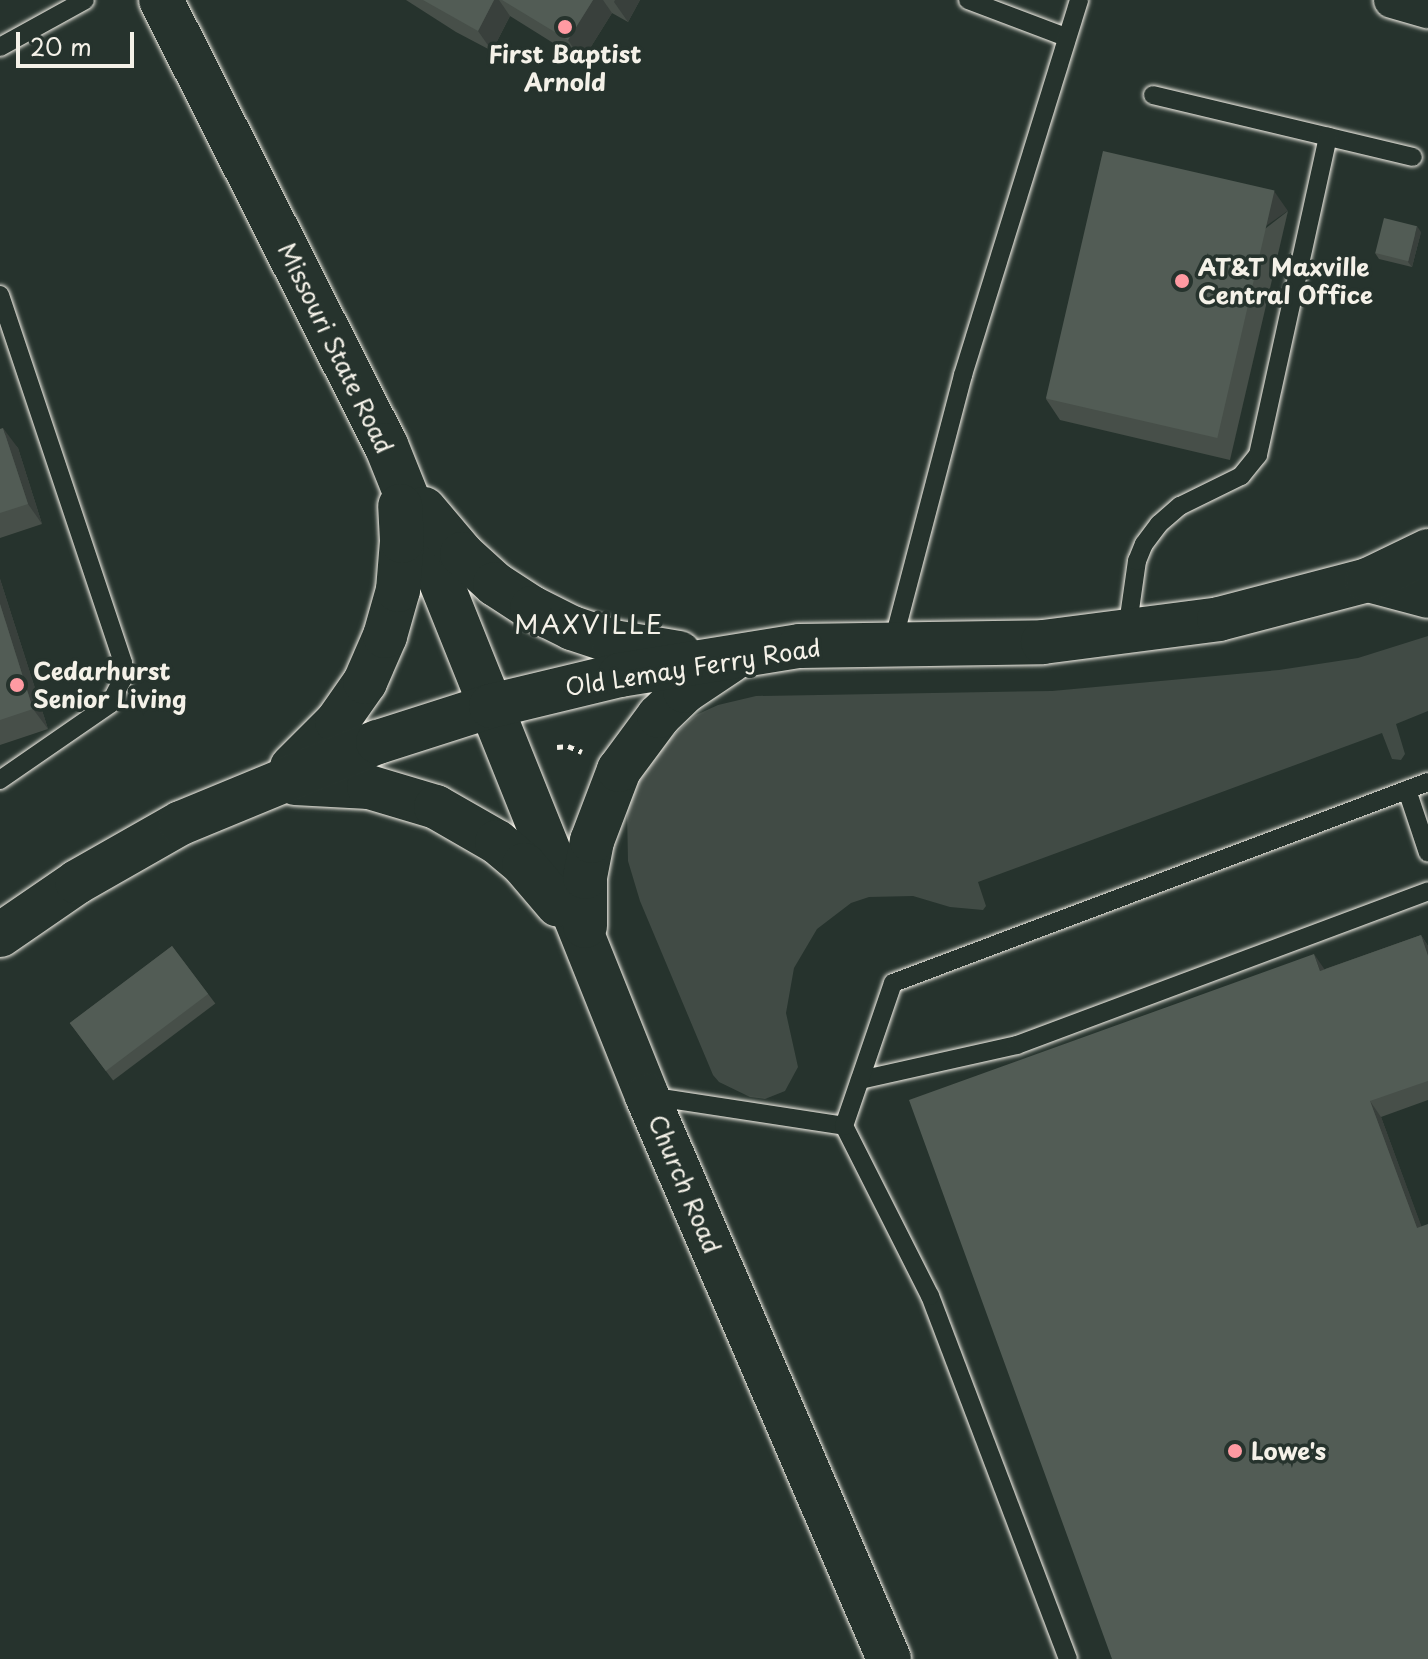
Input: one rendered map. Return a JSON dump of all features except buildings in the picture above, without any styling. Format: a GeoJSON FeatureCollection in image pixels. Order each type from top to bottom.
{"type":"FeatureCollection","features":[{"type":"Feature","properties":{"kind":"main road","name":"Missouri State Road"},"geometry":{"type":"LineString","coordinates":[[161,0],[386,445],[491,706]]}},
{"type":"Feature","properties":{"kind":"main road"},"geometry":{"type":"LineString","coordinates":[[386,445],[432,521],[495,584],[532,608],[572,628],[614,642],[657,651],[746,653]]}},
{"type":"Feature","properties":{"kind":"main road"},"geometry":{"type":"LineString","coordinates":[[265,787],[304,757],[337,722],[365,682],[385,636],[398,590],[402,541],[399,492],[386,445]]}},
{"type":"Feature","properties":{"kind":"main road","name":"Old Lemay Ferry Road"},"geometry":{"type":"LineString","coordinates":[[0,935],[77,882],[181,823],[378,742],[491,706],[620,675],[800,646],[893,642],[1043,642],[1127,634],[1219,619],[1368,580],[1428,551]]}},
{"type":"Feature","properties":{"kind":"main road"},"geometry":{"type":"LineString","coordinates":[[1368,580],[1428,596]]}},
{"type":"Feature","properties":{"kind":"main road"},"geometry":{"type":"LineString","coordinates":[[587,949],[587,865],[603,807],[619,770],[659,716],[685,691],[714,669],[746,653]]}},
{"type":"Feature","properties":{"kind":"main road","name":"Church Road"},"geometry":{"type":"LineString","coordinates":[[491,706],[647,1096],[889,1659]]}},
{"type":"Feature","properties":{"kind":"main road"},"geometry":{"type":"LineString","coordinates":[[265,787],[299,783],[369,787],[436,807],[468,823],[524,865],[555,900],[587,949]]}},
{"type":"Feature","properties":{"kind":"street"},"geometry":{"type":"LineString","coordinates":[[1392,0],[1428,10]]}},
{"type":"Feature","properties":{"kind":"lane"},"geometry":{"type":"LineString","coordinates":[[0,47],[85,0]]}},
{"type":"Feature","properties":{"kind":"lane"},"geometry":{"type":"LineString","coordinates":[[968,0],[1066,37]]}},
{"type":"Feature","properties":{"kind":"lane"},"geometry":{"type":"LineString","coordinates":[[893,642],[963,375],[1079,0]]}},
{"type":"Feature","properties":{"kind":"lane"},"geometry":{"type":"LineString","coordinates":[[1153,95],[1413,157]]}},
{"type":"Feature","properties":{"kind":"lane"},"geometry":{"type":"LineString","coordinates":[[1127,634],[1137,561],[1144,544],[1159,524],[1180,506],[1241,476],[1258,455],[1328,137]]}},
{"type":"Feature","properties":{"kind":"lane"},"geometry":{"type":"LineString","coordinates":[[0,295],[123,663],[122,680],[110,704],[0,780]]}},
{"type":"Feature","properties":{"kind":"lane"},"geometry":{"type":"LineString","coordinates":[[1068,1659],[930,1296],[844,1126],[893,983],[1428,782]]}},
{"type":"Feature","properties":{"kind":"lane"},"geometry":{"type":"LineString","coordinates":[[1407,790],[1428,853]]}},
{"type":"Feature","properties":{"kind":"lane"},"geometry":{"type":"LineString","coordinates":[[860,1080],[1017,1045],[1428,891]]}},
{"type":"Feature","properties":{"kind":"lane"},"geometry":{"type":"LineString","coordinates":[[647,1096],[844,1126]]}},
{"type":"Feature","properties":{"kind":"path"},"geometry":{"type":"LineString","coordinates":[[557,747],[568,746],[592,757]]}},
{"type":"Feature","properties":{"kind":"shaded area"},"geometry":{"type":"Polygon","coordinates":[[[1428,636],[1428,711],[1396,724],[1405,754],[1401,760],[1392,759],[1382,733],[978,882],[986,906],[983,910],[950,907],[913,896],[869,897],[851,903],[817,929],[794,968],[786,1013],[798,1067],[785,1091],[765,1099],[750,1097],[719,1082],[713,1075],[640,901],[628,861],[627,811],[643,762],[696,715],[718,705],[756,696],[1052,691],[1279,670],[1358,658],[1428,636]]]}},
{"type":"Feature","properties":{"kind":"place","name":"First Baptist Arnold"},"geometry":{"type":"Point","coordinates":[565,27]}},
{"type":"Feature","properties":{"kind":"place","name":"AT&T Maxville Central Office"},"geometry":{"type":"Point","coordinates":[1182,281]}},
{"type":"Feature","properties":{"kind":"place","name":"Cedarhurst Senior Living"},"geometry":{"type":"Point","coordinates":[17,685]}},
{"type":"Feature","properties":{"kind":"place","name":"Lowe's"},"geometry":{"type":"Point","coordinates":[1235,1451]}},
{"type":"Feature","properties":{"kind":"district","name":"MAXVILLE"},"geometry":{"type":"Point","coordinates":[589,624]}}]}
